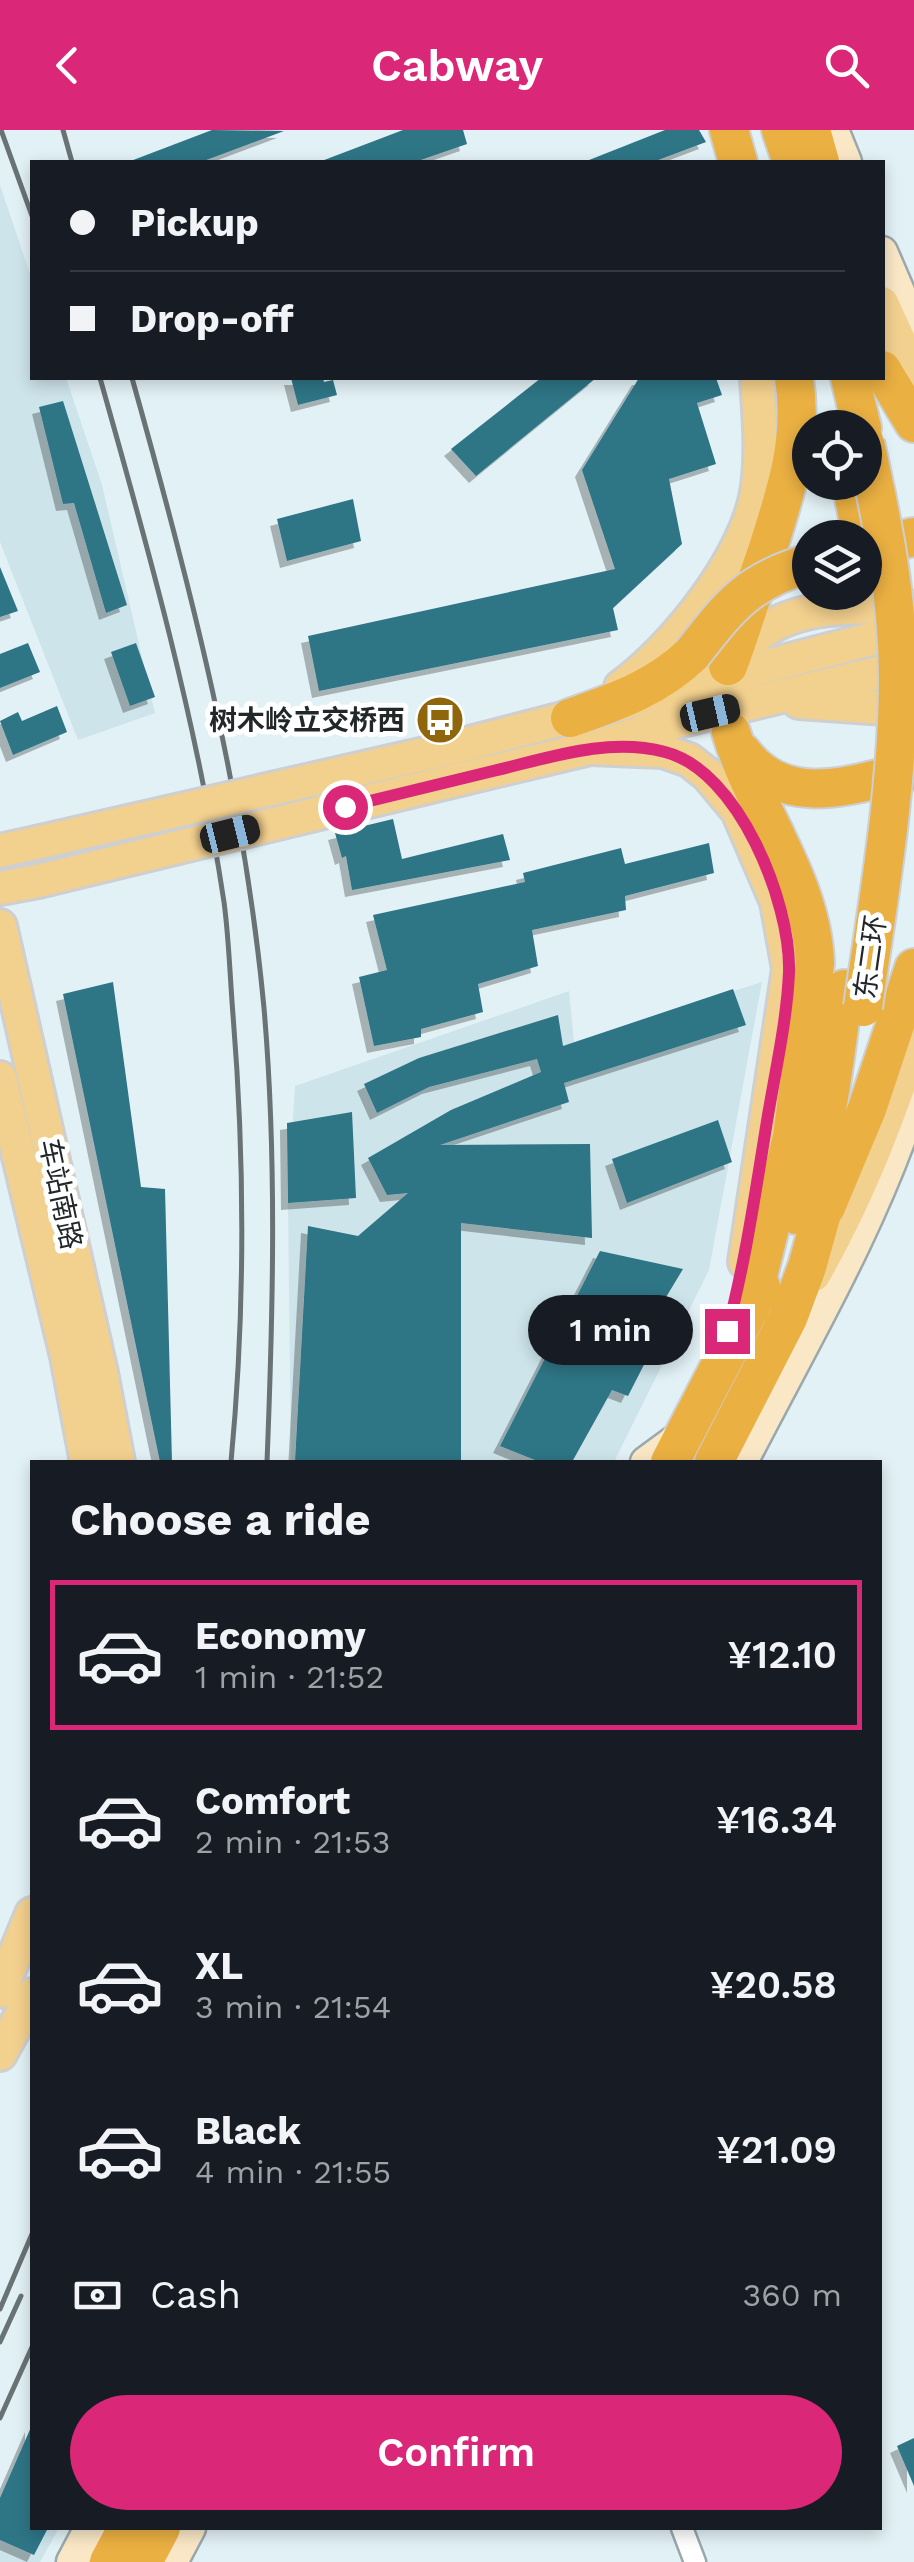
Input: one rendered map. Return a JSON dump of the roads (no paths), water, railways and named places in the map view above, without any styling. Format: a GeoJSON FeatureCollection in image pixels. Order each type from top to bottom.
{"type":"FeatureCollection","features":[{"type":"Feature","properties":{"kind":"highway"},"geometry":{"type":"LineString","coordinates":[[729,130],[737,160]]}},
{"type":"Feature","properties":{"kind":"highway"},"geometry":{"type":"LineString","coordinates":[[760,130],[770,160]]}},
{"type":"Feature","properties":{"kind":"highway"},"geometry":{"type":"LineString","coordinates":[[780,130],[791,160]]}},
{"type":"Feature","properties":{"kind":"highway"},"geometry":{"type":"LineString","coordinates":[[811,130],[822,160]]}},
{"type":"Feature","properties":{"kind":"highway"},"geometry":{"type":"LineString","coordinates":[[885,375],[914,423]]}},
{"type":"Feature","properties":{"kind":"highway"},"geometry":{"type":"LineString","coordinates":[[728,666],[790,477],[796,442],[794,380]]}},
{"type":"Feature","properties":{"kind":"highway"},"geometry":{"type":"LineString","coordinates":[[828,380],[835,410]]}},
{"type":"Feature","properties":{"kind":"highway"},"geometry":{"type":"LineString","coordinates":[[850,380],[858,410]]}},
{"type":"Feature","properties":{"kind":"highway","name":"东二环"},"geometry":{"type":"LineString","coordinates":[[724,1459],[788,1318],[821,1218],[841,1137],[860,1026],[886,844],[898,683],[893,593],[876,500]]}},
{"type":"Feature","properties":{"kind":"highway"},"geometry":{"type":"LineString","coordinates":[[882,547],[914,537]]}},
{"type":"Feature","properties":{"kind":"highway"},"geometry":{"type":"LineString","coordinates":[[580,733],[666,677],[692,654],[732,603],[756,584],[792,570]]}},
{"type":"Feature","properties":{"kind":"highway","name":"东二环"},"geometry":{"type":"LineString","coordinates":[[677,1448],[799,1208],[813,1164],[838,1039],[867,824],[875,734],[872,610]]}},
{"type":"Feature","properties":{"kind":"highway"},"geometry":{"type":"LineString","coordinates":[[750,1309],[792,1138],[816,963],[806,907],[740,762],[731,732],[754,766],[774,781],[798,789],[824,790],[914,770]]}},
{"type":"Feature","properties":{"kind":"highway"},"geometry":{"type":"LineString","coordinates":[[821,1218],[856,1138],[914,968]]}},
{"type":"Feature","properties":{"kind":"highway"},"geometry":{"type":"LineString","coordinates":[[110,2562],[127,2530]]}},
{"type":"Feature","properties":{"kind":"highway"},"geometry":{"type":"LineString","coordinates":[[143,2562],[160,2530]]}},
{"type":"Feature","properties":{"kind":"main road"},"geometry":{"type":"LineString","coordinates":[[885,310],[914,373]]}},
{"type":"Feature","properties":{"kind":"main road"},"geometry":{"type":"LineString","coordinates":[[580,733],[642,672],[710,592],[736,548],[758,488],[757,380]]}},
{"type":"Feature","properties":{"kind":"main road"},"geometry":{"type":"LineString","coordinates":[[728,666],[753,636],[775,621],[819,610],[914,608]]}},
{"type":"Feature","properties":{"kind":"main road"},"geometry":{"type":"LineString","coordinates":[[0,888],[580,733],[914,628]]}},
{"type":"Feature","properties":{"kind":"main road"},"geometry":{"type":"LineString","coordinates":[[580,733],[682,720],[914,664]]}},
{"type":"Feature","properties":{"kind":"main road"},"geometry":{"type":"LineString","coordinates":[[767,700],[914,710]]}},
{"type":"Feature","properties":{"kind":"main road"},"geometry":{"type":"LineString","coordinates":[[580,733],[689,760],[708,774],[738,812],[777,902],[789,970],[748,1247],[709,1386]]}},
{"type":"Feature","properties":{"kind":"main road"},"geometry":{"type":"LineString","coordinates":[[0,850],[456,764]]}},
{"type":"Feature","properties":{"kind":"main road","name":"车站南路"},"geometry":{"type":"LineString","coordinates":[[0,926],[102,1373],[118,1460]]}},
{"type":"Feature","properties":{"kind":"main road"},"geometry":{"type":"LineString","coordinates":[[788,1318],[860,1189],[914,1041]]}},
{"type":"Feature","properties":{"kind":"main road","name":"车站南路"},"geometry":{"type":"LineString","coordinates":[[0,1078],[68,1356],[87,1460]]}},
{"type":"Feature","properties":{"kind":"main road"},"geometry":{"type":"LineString","coordinates":[[0,1991],[30,1919]]}},
{"type":"Feature","properties":{"kind":"main road"},"geometry":{"type":"LineString","coordinates":[[0,2054],[30,1999]]}},
{"type":"Feature","properties":{"kind":"street"},"geometry":{"type":"LineString","coordinates":[[833,130],[845,160]]}},
{"type":"Feature","properties":{"kind":"street"},"geometry":{"type":"LineString","coordinates":[[885,259],[914,326]]}},
{"type":"Feature","properties":{"kind":"street"},"geometry":{"type":"LineString","coordinates":[[724,1459],[872,1209],[914,1098]]}},
{"type":"Feature","properties":{"kind":"street"},"geometry":{"type":"LineString","coordinates":[[650,1460],[677,1448]]}},
{"type":"Feature","properties":{"kind":"street"},"geometry":{"type":"LineString","coordinates":[[72,2562],[89,2530]]}},
{"type":"Feature","properties":{"kind":"street"},"geometry":{"type":"LineString","coordinates":[[172,2562],[189,2530]]}},
{"type":"Feature","properties":{"kind":"street"},"geometry":{"type":"LineString","coordinates":[[683,2530],[696,2562]]}},
{"type":"Feature","properties":{"kind":"railway"},"geometry":{"type":"LineString","coordinates":[[1,130],[30,210]]}},
{"type":"Feature","properties":{"kind":"railway"},"geometry":{"type":"LineString","coordinates":[[63,130],[71,160]]}},
{"type":"Feature","properties":{"kind":"railway"},"geometry":{"type":"LineString","coordinates":[[101,380],[186,703],[226,916],[241,1182],[241,1295],[231,1460]]}},
{"type":"Feature","properties":{"kind":"railway"},"geometry":{"type":"LineString","coordinates":[[133,380],[212,690],[255,928],[268,1065],[272,1178],[267,1460]]}},
{"type":"Feature","properties":{"kind":"railway"},"geometry":{"type":"LineString","coordinates":[[0,2309],[30,2239]]}},
{"type":"Feature","properties":{"kind":"railway"},"geometry":{"type":"LineString","coordinates":[[0,2342],[21,2296]]}},
{"type":"Feature","properties":{"kind":"railway"},"geometry":{"type":"LineString","coordinates":[[0,2418],[30,2351]]}},
{"type":"Feature","properties":{"kind":"place","name":"树木岭立交桥西"},"geometry":{"type":"Point","coordinates":[440,720]}}]}
